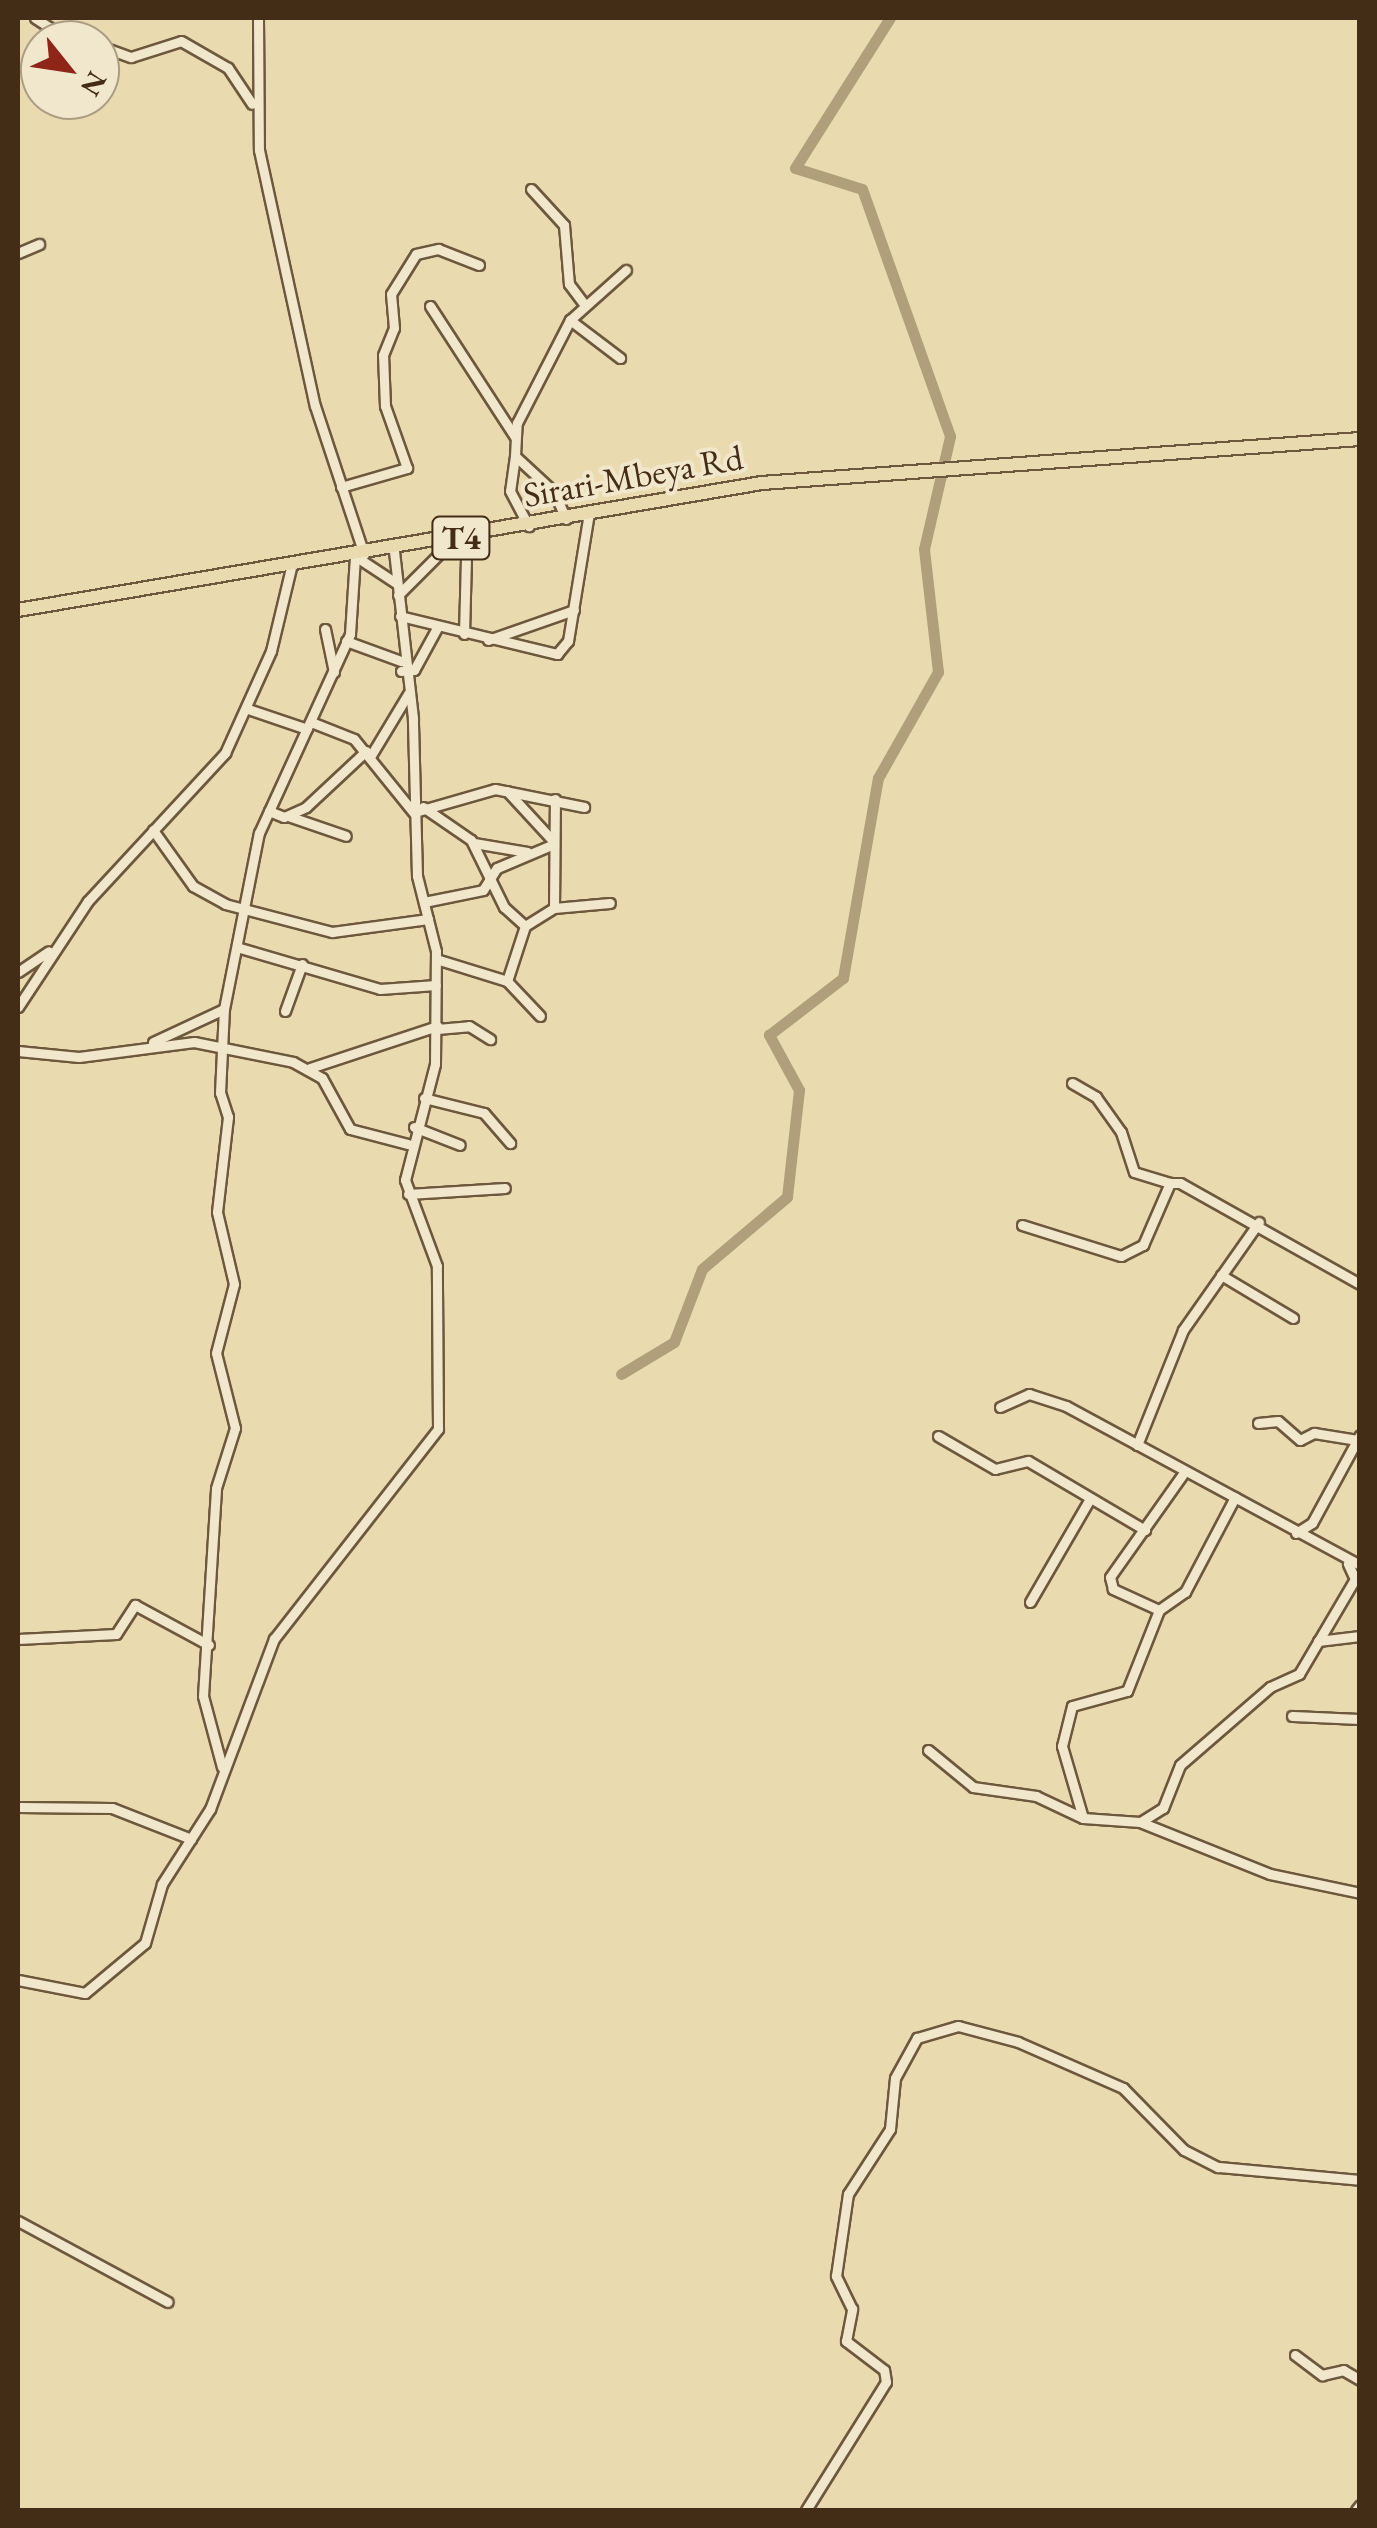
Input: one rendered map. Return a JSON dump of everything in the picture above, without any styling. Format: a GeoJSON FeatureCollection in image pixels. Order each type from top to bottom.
{"type":"FeatureCollection","features":[{"type":"Feature","properties":{"kind":"highway","name":"Sirari-Mbeya Rd"},"geometry":{"type":"LineString","coordinates":[[18,610],[291,568],[589,513],[905,467],[1360,439]]}},
{"type":"Feature","properties":{"kind":"street"},"geometry":{"type":"LineString","coordinates":[[222,1768],[203,1710],[216,1488],[235,1428],[216,1353],[234,1284],[217,1212],[228,1118],[222,1046],[224,1009],[269,811],[346,642],[360,555],[314,406],[252,104],[258,18]]}},
{"type":"Feature","properties":{"kind":"street"},"geometry":{"type":"LineString","coordinates":[[120,53],[131,57],[181,41],[228,68],[252,104]]}},
{"type":"Feature","properties":{"kind":"street"},"geometry":{"type":"LineString","coordinates":[[531,189],[564,226],[569,284],[584,304]]}},
{"type":"Feature","properties":{"kind":"street"},"geometry":{"type":"LineString","coordinates":[[18,253],[38,244]]}},
{"type":"Feature","properties":{"kind":"street"},"geometry":{"type":"LineString","coordinates":[[341,487],[407,468],[384,406],[382,355],[394,328],[391,294],[416,254],[438,249],[479,266]]}},
{"type":"Feature","properties":{"kind":"street"},"geometry":{"type":"LineString","coordinates":[[529,526],[510,491],[514,437],[570,320],[626,270]]}},
{"type":"Feature","properties":{"kind":"street"},"geometry":{"type":"LineString","coordinates":[[430,306],[514,437]]}},
{"type":"Feature","properties":{"kind":"street"},"geometry":{"type":"LineString","coordinates":[[570,320],[620,358]]}},
{"type":"Feature","properties":{"kind":"street"},"geometry":{"type":"LineString","coordinates":[[515,456],[554,492],[566,519]]}},
{"type":"Feature","properties":{"kind":"street"},"geometry":{"type":"LineString","coordinates":[[400,616],[557,654],[574,610],[589,513]]}},
{"type":"Feature","properties":{"kind":"street"},"geometry":{"type":"LineString","coordinates":[[464,634],[466,555],[478,536]]}},
{"type":"Feature","properties":{"kind":"street"},"geometry":{"type":"LineString","coordinates":[[398,594],[454,539]]}},
{"type":"Feature","properties":{"kind":"street"},"geometry":{"type":"LineString","coordinates":[[18,1980],[81,1994],[129,1962],[191,1838],[283,1623],[376,1519],[438,1429],[437,1266],[408,1194],[408,1144],[424,1098],[437,1028],[436,960],[424,902],[394,550]]}},
{"type":"Feature","properties":{"kind":"street"},"geometry":{"type":"LineString","coordinates":[[360,555],[396,583]]}},
{"type":"Feature","properties":{"kind":"street"},"geometry":{"type":"LineString","coordinates":[[18,1007],[60,944],[153,830],[212,770],[248,709],[291,568]]}},
{"type":"Feature","properties":{"kind":"street"},"geometry":{"type":"LineString","coordinates":[[488,640],[574,610]]}},
{"type":"Feature","properties":{"kind":"street"},"geometry":{"type":"LineString","coordinates":[[346,642],[414,670],[438,626]]}},
{"type":"Feature","properties":{"kind":"street"},"geometry":{"type":"LineString","coordinates":[[325,629],[334,672]]}},
{"type":"Feature","properties":{"kind":"street"},"geometry":{"type":"LineString","coordinates":[[288,816],[306,807],[368,754],[408,694]]}},
{"type":"Feature","properties":{"kind":"street"},"geometry":{"type":"LineString","coordinates":[[248,709],[309,726],[368,754],[418,811],[474,843],[527,852]]}},
{"type":"Feature","properties":{"kind":"street"},"geometry":{"type":"LineString","coordinates":[[418,811],[505,790],[584,808]]}},
{"type":"Feature","properties":{"kind":"street"},"geometry":{"type":"LineString","coordinates":[[505,790],[554,843]]}},
{"type":"Feature","properties":{"kind":"street"},"geometry":{"type":"LineString","coordinates":[[554,908],[556,799]]}},
{"type":"Feature","properties":{"kind":"street"},"geometry":{"type":"LineString","coordinates":[[306,807],[320,826]]}},
{"type":"Feature","properties":{"kind":"street"},"geometry":{"type":"LineString","coordinates":[[269,811],[346,836]]}},
{"type":"Feature","properties":{"kind":"street"},"geometry":{"type":"LineString","coordinates":[[153,830],[198,890],[245,908],[332,932],[428,919]]}},
{"type":"Feature","properties":{"kind":"street"},"geometry":{"type":"LineString","coordinates":[[474,843],[492,884],[525,926]]}},
{"type":"Feature","properties":{"kind":"street"},"geometry":{"type":"LineString","coordinates":[[492,884],[497,868],[554,843]]}},
{"type":"Feature","properties":{"kind":"street"},"geometry":{"type":"LineString","coordinates":[[424,902],[492,884]]}},
{"type":"Feature","properties":{"kind":"street"},"geometry":{"type":"LineString","coordinates":[[507,981],[525,926],[554,908],[610,903]]}},
{"type":"Feature","properties":{"kind":"street"},"geometry":{"type":"LineString","coordinates":[[18,972],[60,944]]}},
{"type":"Feature","properties":{"kind":"street"},"geometry":{"type":"LineString","coordinates":[[240,948],[380,989],[436,985]]}},
{"type":"Feature","properties":{"kind":"street"},"geometry":{"type":"LineString","coordinates":[[436,960],[507,981],[540,1016]]}},
{"type":"Feature","properties":{"kind":"street"},"geometry":{"type":"LineString","coordinates":[[285,1011],[302,964]]}},
{"type":"Feature","properties":{"kind":"street"},"geometry":{"type":"LineString","coordinates":[[150,1044],[224,1009]]}},
{"type":"Feature","properties":{"kind":"street"},"geometry":{"type":"LineString","coordinates":[[18,1052],[79,1058],[150,1044],[222,1046],[310,1068],[437,1028],[469,1026],[490,1039]]}},
{"type":"Feature","properties":{"kind":"street"},"geometry":{"type":"LineString","coordinates":[[310,1068],[350,1129],[408,1144]]}},
{"type":"Feature","properties":{"kind":"street"},"geometry":{"type":"LineString","coordinates":[[1072,1083],[1096,1097],[1121,1132],[1134,1172],[1170,1183],[1259,1222],[1360,1284]]}},
{"type":"Feature","properties":{"kind":"street"},"geometry":{"type":"LineString","coordinates":[[424,1098],[484,1113],[510,1143]]}},
{"type":"Feature","properties":{"kind":"street"},"geometry":{"type":"LineString","coordinates":[[414,1127],[460,1145]]}},
{"type":"Feature","properties":{"kind":"street"},"geometry":{"type":"LineString","coordinates":[[1022,1225],[1121,1256],[1142,1245],[1170,1183]]}},
{"type":"Feature","properties":{"kind":"street"},"geometry":{"type":"LineString","coordinates":[[408,1194],[505,1188]]}},
{"type":"Feature","properties":{"kind":"street"},"geometry":{"type":"LineString","coordinates":[[1137,1445],[1157,1378],[1221,1274],[1259,1222]]}},
{"type":"Feature","properties":{"kind":"street"},"geometry":{"type":"LineString","coordinates":[[1221,1274],[1293,1318]]}},
{"type":"Feature","properties":{"kind":"street"},"geometry":{"type":"LineString","coordinates":[[1000,1407],[1044,1396],[1183,1474],[1235,1497],[1347,1563],[1360,1565]]}},
{"type":"Feature","properties":{"kind":"street"},"geometry":{"type":"LineString","coordinates":[[1258,1423],[1278,1421],[1300,1440],[1314,1433],[1358,1438],[1312,1523],[1296,1533]]}},
{"type":"Feature","properties":{"kind":"street"},"geometry":{"type":"LineString","coordinates":[[938,1436],[994,1469],[1028,1461],[1088,1502],[1145,1530]]}},
{"type":"Feature","properties":{"kind":"street"},"geometry":{"type":"LineString","coordinates":[[1158,1610],[1109,1584],[1183,1474]]}},
{"type":"Feature","properties":{"kind":"street"},"geometry":{"type":"LineString","coordinates":[[1083,1818],[1062,1746],[1072,1706],[1127,1691],[1158,1610],[1186,1592],[1235,1497]]}},
{"type":"Feature","properties":{"kind":"street"},"geometry":{"type":"LineString","coordinates":[[1030,1602],[1088,1502]]}},
{"type":"Feature","properties":{"kind":"street"},"geometry":{"type":"LineString","coordinates":[[1312,1523],[1314,1544]]}},
{"type":"Feature","properties":{"kind":"street"},"geometry":{"type":"LineString","coordinates":[[1140,1822],[1163,1808],[1180,1765],[1270,1687],[1298,1674],[1355,1578],[1347,1563]]}},
{"type":"Feature","properties":{"kind":"street"},"geometry":{"type":"LineString","coordinates":[[18,1639],[120,1632],[135,1605],[208,1645]]}},
{"type":"Feature","properties":{"kind":"street"},"geometry":{"type":"LineString","coordinates":[[1318,1642],[1360,1636]]}},
{"type":"Feature","properties":{"kind":"street"},"geometry":{"type":"LineString","coordinates":[[1292,1716],[1360,1719]]}},
{"type":"Feature","properties":{"kind":"street"},"geometry":{"type":"LineString","coordinates":[[928,1750],[972,1788],[1036,1796],[1083,1818],[1140,1822],[1270,1874],[1356,1892],[1360,1880]]}},
{"type":"Feature","properties":{"kind":"street"},"geometry":{"type":"LineString","coordinates":[[18,1807],[112,1808],[191,1838]]}},
{"type":"Feature","properties":{"kind":"street"},"geometry":{"type":"LineString","coordinates":[[806,2510],[886,2382],[884,2370],[846,2341],[852,2309],[836,2276],[848,2194],[890,2129],[895,2078],[916,2038],[958,2026],[1018,2042],[1123,2088],[1184,2150],[1218,2167],[1360,2180]]}},
{"type":"Feature","properties":{"kind":"street"},"geometry":{"type":"LineString","coordinates":[[18,2221],[168,2302]]}},
{"type":"Feature","properties":{"kind":"street"},"geometry":{"type":"LineString","coordinates":[[1296,2355],[1322,2375],[1342,2370],[1360,2380]]}},
{"type":"Feature","properties":{"kind":"waterway"},"geometry":{"type":"LineString","coordinates":[[621,1374],[674,1342],[702,1269],[787,1197],[799,1090],[769,1035],[843,978],[878,778],[938,672],[924,549],[950,436],[862,189],[795,168],[890,18]]}}]}
